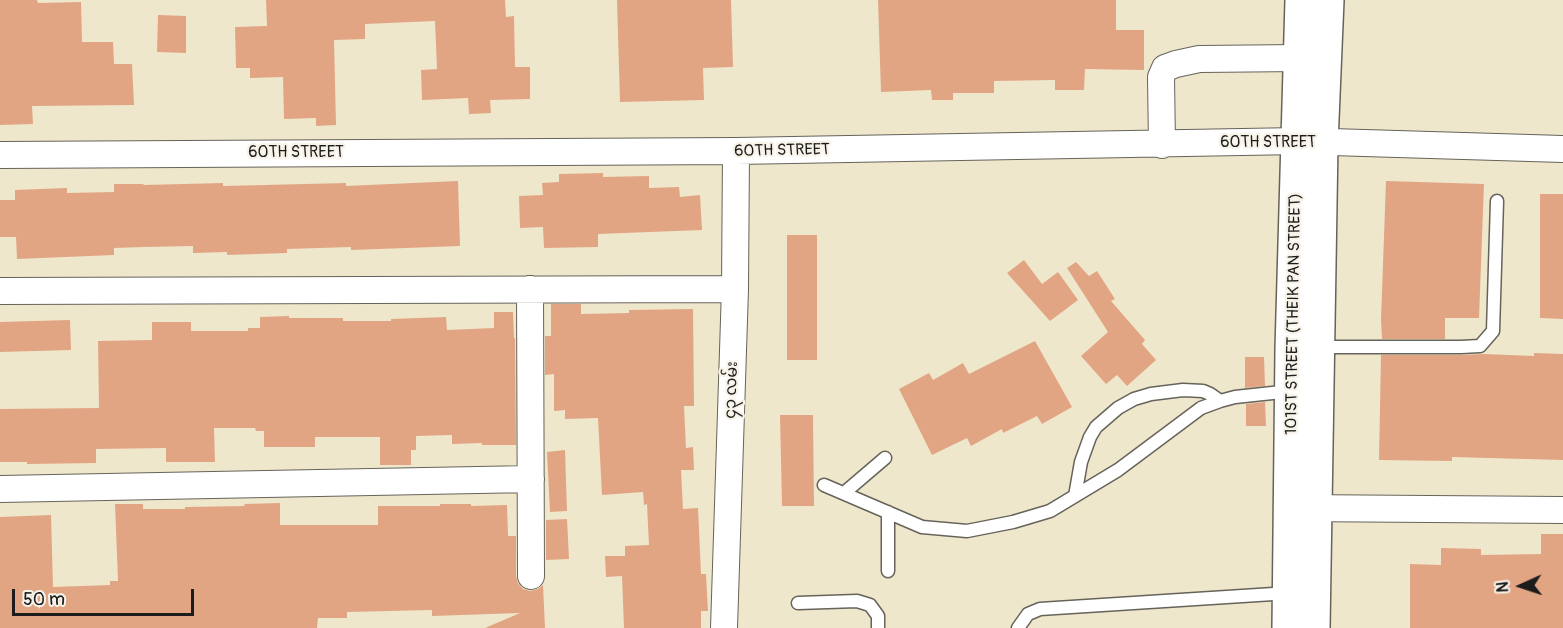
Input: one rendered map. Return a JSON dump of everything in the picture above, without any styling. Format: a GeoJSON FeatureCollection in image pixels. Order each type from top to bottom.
{"type":"FeatureCollection","features":[{"type":"Feature","properties":{"kind":"main road","name":"101ST STREET (THEIK PAN STREET)"},"geometry":{"type":"LineString","coordinates":[[1309,142],[1301,58],[1318,1]]}},
{"type":"Feature","properties":{"kind":"main road","name":"101ST STREET (THEIK PAN STREET)"},"geometry":{"type":"LineString","coordinates":[[1289,628],[1290,593],[1303,508],[1309,142],[1318,1]]}},
{"type":"Feature","properties":{"kind":"main road","name":"101ST STREET (THEIK PAN STREET)"},"geometry":{"type":"LineString","coordinates":[[1305,348],[1292,391],[1312,628]]}},
{"type":"Feature","properties":{"kind":"street"},"geometry":{"type":"LineString","coordinates":[[1162,144],[1161,77],[1165,68],[1199,60],[1301,58]]}},
{"type":"Feature","properties":{"kind":"street","name":"60TH STREET"},"geometry":{"type":"LineString","coordinates":[[0,155],[736,152],[1309,142],[1563,149]]}},
{"type":"Feature","properties":{"kind":"street","name":"၄၃ လမ်း"},"geometry":{"type":"LineString","coordinates":[[724,628],[735,289],[736,152]]}},
{"type":"Feature","properties":{"kind":"street"},"geometry":{"type":"LineString","coordinates":[[0,291],[735,289]]}},
{"type":"Feature","properties":{"kind":"street"},"geometry":{"type":"LineString","coordinates":[[530,290],[531,576]]}},
{"type":"Feature","properties":{"kind":"street"},"geometry":{"type":"LineString","coordinates":[[0,489],[531,479]]}},
{"type":"Feature","properties":{"kind":"street"},"geometry":{"type":"LineString","coordinates":[[1303,508],[1563,510]]}},
{"type":"Feature","properties":{"kind":"lane"},"geometry":{"type":"LineString","coordinates":[[1305,348],[1480,346],[1493,331],[1497,201]]}},
{"type":"Feature","properties":{"kind":"lane"},"geometry":{"type":"LineString","coordinates":[[1075,496],[1081,462],[1090,437],[1096,427],[1118,408],[1134,399],[1151,394],[1183,390],[1203,391],[1220,401]]}},
{"type":"Feature","properties":{"kind":"lane"},"geometry":{"type":"LineString","coordinates":[[824,485],[922,527],[967,531],[1012,522],[1050,511],[1075,496],[1118,470],[1202,408],[1220,401],[1252,394],[1292,391]]}},
{"type":"Feature","properties":{"kind":"lane"},"geometry":{"type":"LineString","coordinates":[[844,493],[885,458]]}},
{"type":"Feature","properties":{"kind":"lane"},"geometry":{"type":"LineString","coordinates":[[888,512],[888,572]]}},
{"type":"Feature","properties":{"kind":"lane"},"geometry":{"type":"LineString","coordinates":[[1018,628],[1028,614],[1040,609],[1290,593]]}},
{"type":"Feature","properties":{"kind":"lane"},"geometry":{"type":"LineString","coordinates":[[798,603],[858,601],[870,605],[878,616],[878,628]]}},
{"type":"Feature","properties":{"kind":"building"},"geometry":{"type":"Polygon","coordinates":[[[0,0],[37,0],[38,3],[81,2],[82,42],[113,42],[114,64],[132,64],[134,105],[32,106],[33,124],[0,125],[0,0]]]}},
{"type":"Feature","properties":{"kind":"building"},"geometry":{"type":"Polygon","coordinates":[[[266,0],[505,0],[506,17],[514,16],[515,67],[530,67],[530,99],[490,100],[491,113],[469,114],[468,98],[422,100],[421,70],[437,69],[435,21],[365,24],[365,39],[334,40],[336,125],[316,126],[316,118],[284,119],[283,77],[250,78],[250,68],[236,68],[235,27],[267,26],[266,0]]]}},
{"type":"Feature","properties":{"kind":"building"},"geometry":{"type":"Polygon","coordinates":[[[617,0],[731,0],[733,67],[703,68],[704,100],[620,102],[617,0]]]}},
{"type":"Feature","properties":{"kind":"building"},"geometry":{"type":"Polygon","coordinates":[[[878,0],[1116,0],[1116,30],[1144,30],[1144,70],[1085,69],[1084,90],[1055,90],[1055,80],[994,81],[994,93],[953,93],[953,100],[932,100],[931,90],[881,92],[878,0]]]}},
{"type":"Feature","properties":{"kind":"building"},"geometry":{"type":"Polygon","coordinates":[[[158,15],[186,16],[186,53],[157,52],[158,15]]]}},
{"type":"Feature","properties":{"kind":"building"},"geometry":{"type":"Polygon","coordinates":[[[603,173],[603,177],[649,176],[649,188],[679,187],[680,197],[700,195],[702,230],[598,234],[598,247],[544,248],[543,227],[520,228],[519,196],[543,195],[542,183],[559,182],[559,174],[603,173]]]}},
{"type":"Feature","properties":{"kind":"building"},"geometry":{"type":"Polygon","coordinates":[[[458,181],[460,246],[351,250],[351,247],[287,249],[287,253],[227,255],[227,252],[193,253],[193,246],[144,247],[114,248],[114,255],[17,259],[16,237],[0,237],[0,200],[15,200],[15,190],[67,188],[67,193],[114,192],[114,184],[223,183],[223,186],[346,183],[346,186],[458,181]]]}},
{"type":"Feature","properties":{"kind":"building"},"geometry":{"type":"Polygon","coordinates":[[[1386,181],[1484,184],[1479,318],[1445,318],[1445,339],[1382,339],[1386,181]]]}},
{"type":"Feature","properties":{"kind":"building"},"geometry":{"type":"Polygon","coordinates":[[[1540,194],[1563,194],[1563,319],[1540,318],[1540,194]]]}},
{"type":"Feature","properties":{"kind":"building"},"geometry":{"type":"Polygon","coordinates":[[[787,235],[817,235],[817,360],[787,360],[787,235]]]}},
{"type":"Feature","properties":{"kind":"building"},"geometry":{"type":"Polygon","coordinates":[[[1024,260],[1042,284],[1058,272],[1078,300],[1050,321],[1007,273],[1024,260]]]}},
{"type":"Feature","properties":{"kind":"building"},"geometry":{"type":"Polygon","coordinates":[[[1076,262],[1089,276],[1097,271],[1115,299],[1111,301],[1145,340],[1142,344],[1156,360],[1127,386],[1117,375],[1106,384],[1081,356],[1108,332],[1067,268],[1076,262]]]}},
{"type":"Feature","properties":{"kind":"building"},"geometry":{"type":"Polygon","coordinates":[[[551,304],[581,304],[581,314],[629,313],[629,310],[693,309],[694,406],[684,406],[686,448],[693,447],[694,470],[681,470],[683,509],[698,508],[701,574],[706,574],[708,611],[701,611],[701,628],[624,628],[622,576],[606,577],[605,556],[625,556],[625,546],[649,545],[647,504],[644,505],[643,492],[602,495],[598,418],[565,419],[565,410],[554,411],[554,374],[545,375],[545,336],[551,336],[551,304]]]}},
{"type":"Feature","properties":{"kind":"building"},"geometry":{"type":"Polygon","coordinates":[[[494,312],[513,312],[516,445],[452,444],[452,435],[416,436],[416,450],[411,450],[411,465],[380,465],[380,437],[315,437],[315,447],[264,447],[264,431],[256,431],[255,428],[214,428],[215,462],[166,462],[166,448],[96,449],[96,463],[0,462],[0,409],[99,408],[98,341],[152,340],[152,322],[191,322],[191,331],[248,331],[248,328],[260,328],[260,317],[289,316],[289,318],[343,318],[343,321],[391,321],[391,319],[446,317],[447,330],[494,328],[494,312]]]}},
{"type":"Feature","properties":{"kind":"building"},"geometry":{"type":"Polygon","coordinates":[[[70,320],[71,350],[0,352],[0,322],[70,320]]]}},
{"type":"Feature","properties":{"kind":"building"},"geometry":{"type":"Polygon","coordinates":[[[1035,341],[1072,407],[1042,424],[1037,416],[1003,433],[1002,429],[971,446],[967,438],[932,455],[899,389],[929,373],[933,380],[963,363],[969,374],[1035,341]]]}},
{"type":"Feature","properties":{"kind":"building"},"geometry":{"type":"Polygon","coordinates":[[[1534,353],[1563,354],[1563,460],[1452,457],[1452,461],[1379,460],[1381,355],[1534,356],[1534,353]]]}},
{"type":"Feature","properties":{"kind":"building"},"geometry":{"type":"Polygon","coordinates":[[[1245,357],[1264,357],[1265,386],[1245,388],[1245,357]]]}},
{"type":"Feature","properties":{"kind":"building"},"geometry":{"type":"Polygon","coordinates":[[[1265,402],[1266,426],[1246,426],[1246,404],[1265,402]]]}},
{"type":"Feature","properties":{"kind":"building"},"geometry":{"type":"Polygon","coordinates":[[[780,415],[813,415],[814,506],[782,506],[780,415]]]}},
{"type":"Feature","properties":{"kind":"building"},"geometry":{"type":"Polygon","coordinates":[[[565,450],[567,511],[550,512],[547,452],[565,450]]]}},
{"type":"Feature","properties":{"kind":"building"},"geometry":{"type":"Polygon","coordinates":[[[280,503],[280,525],[378,525],[378,506],[507,505],[508,536],[516,536],[518,583],[523,589],[530,591],[543,585],[545,628],[485,628],[520,613],[432,616],[432,610],[347,612],[347,618],[318,618],[317,628],[0,628],[0,517],[51,515],[53,587],[110,585],[110,581],[118,581],[115,504],[143,504],[143,509],[185,509],[185,507],[280,503]]]}},
{"type":"Feature","properties":{"kind":"building"},"geometry":{"type":"Polygon","coordinates":[[[567,519],[569,559],[546,560],[546,520],[567,519]]]}},
{"type":"Feature","properties":{"kind":"building"},"geometry":{"type":"Polygon","coordinates":[[[1541,534],[1563,534],[1563,628],[1410,628],[1410,564],[1441,565],[1441,548],[1481,549],[1481,555],[1541,554],[1541,534]]]}}]}
